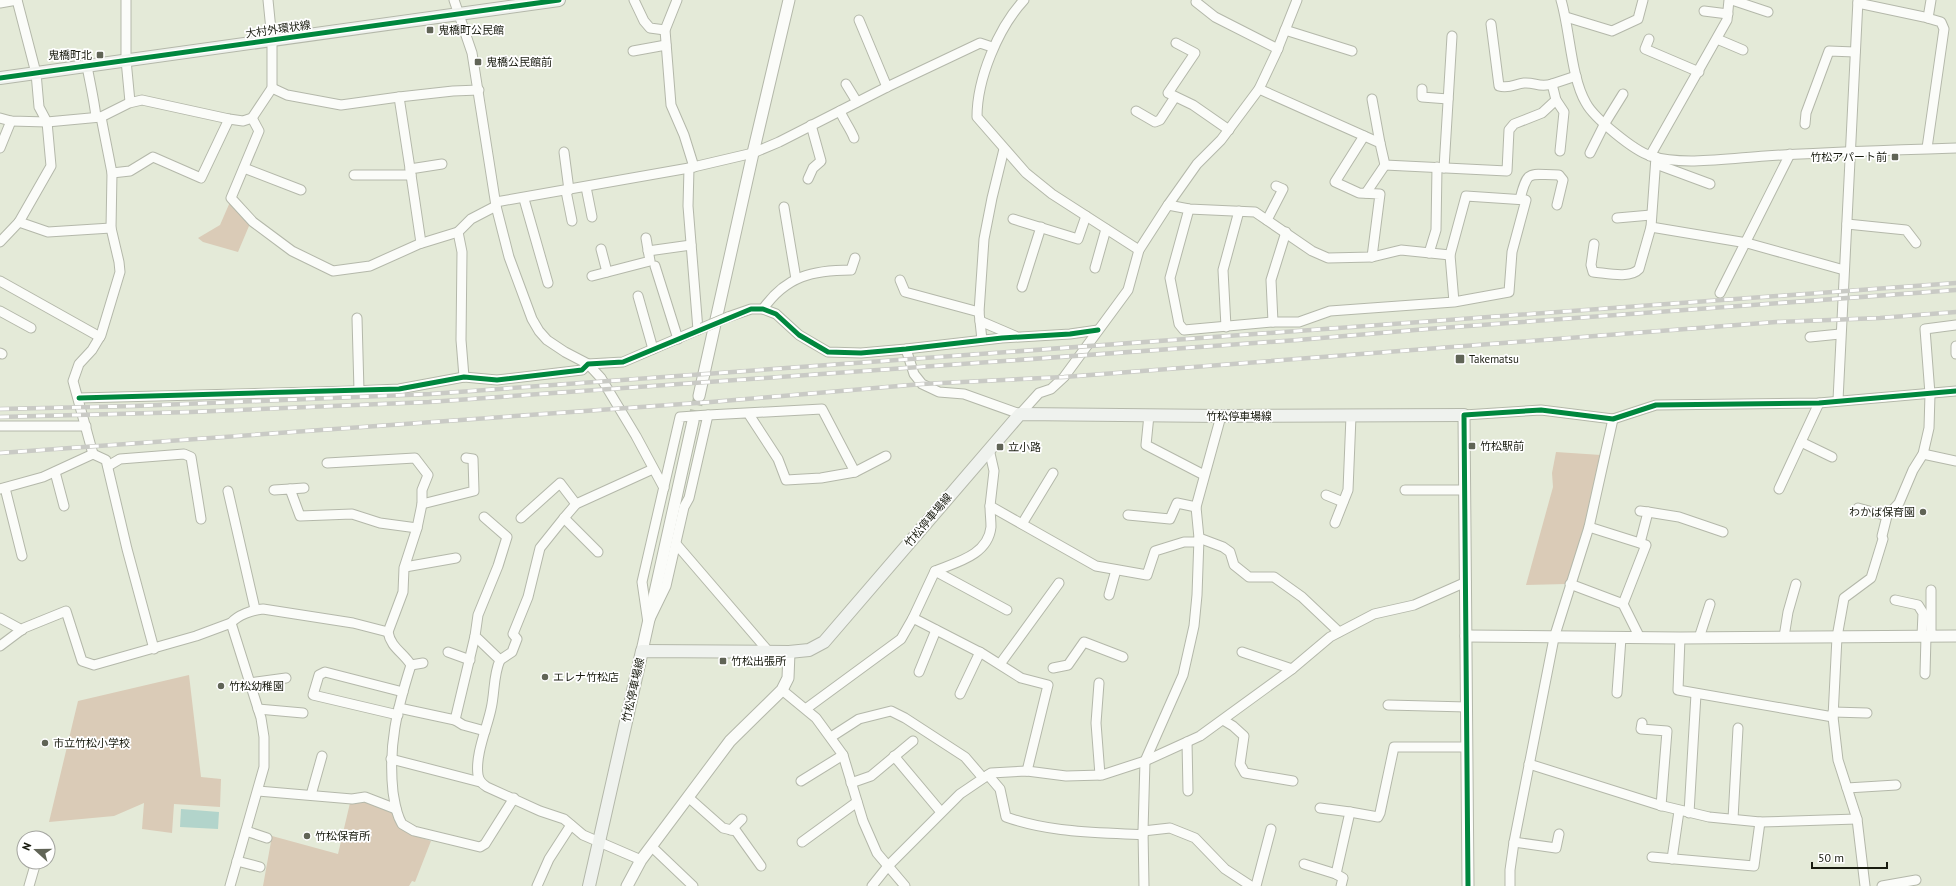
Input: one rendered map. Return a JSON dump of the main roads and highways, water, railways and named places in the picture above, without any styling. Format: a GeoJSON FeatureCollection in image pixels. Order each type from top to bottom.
{"type":"FeatureCollection","features":[{"type":"Feature","properties":{"kind":"main road","name":"大村外環状線"},"geometry":{"type":"LineString","coordinates":[[0,78],[560,0]]}},
{"type":"Feature","properties":{"kind":"main road","name":"竹松停車場線"},"geometry":{"type":"LineString","coordinates":[[589,886],[642,650],[789,652],[809,650],[824,642],[1020,414],[1221,416],[1464,415]]}},
{"type":"Feature","properties":{"kind":"water"},"geometry":{"type":"Polygon","coordinates":[[[181,809],[219,812],[218,829],[180,827],[181,809]]]}},
{"type":"Feature","properties":{"kind":"tunnel"},"geometry":{"type":"LineString","coordinates":[[693,421],[699,396]]}},
{"type":"Feature","properties":{"kind":"railway"},"geometry":{"type":"LineString","coordinates":[[0,409],[135,406],[430,394],[1956,283]]}},
{"type":"Feature","properties":{"kind":"railway"},"geometry":{"type":"LineString","coordinates":[[0,417],[191,412],[429,402],[1298,340],[1956,290]]}},
{"type":"Feature","properties":{"kind":"railway"},"geometry":{"type":"LineString","coordinates":[[0,453],[711,402],[922,384],[1064,377],[1776,322],[1880,318],[1956,312]]}},
{"type":"Feature","properties":{"kind":"place","name":"鬼橋町公民館"},"geometry":{"type":"Point","coordinates":[430,30]}},
{"type":"Feature","properties":{"kind":"place","name":"鬼橋町北"},"geometry":{"type":"Point","coordinates":[100,55]}},
{"type":"Feature","properties":{"kind":"place","name":"鬼橋公民館前"},"geometry":{"type":"Point","coordinates":[478,62]}},
{"type":"Feature","properties":{"kind":"place","name":"竹松アパート前"},"geometry":{"type":"Point","coordinates":[1895,157]}},
{"type":"Feature","properties":{"kind":"place","name":"Takematsu"},"geometry":{"type":"Point","coordinates":[1460,359]}},
{"type":"Feature","properties":{"kind":"place","name":"竹松駅前"},"geometry":{"type":"Point","coordinates":[1472,446]}},
{"type":"Feature","properties":{"kind":"place","name":"立小路"},"geometry":{"type":"Point","coordinates":[1000,447]}},
{"type":"Feature","properties":{"kind":"place","name":"わかば保育園"},"geometry":{"type":"Point","coordinates":[1923,512]}},
{"type":"Feature","properties":{"kind":"place","name":"竹松出張所"},"geometry":{"type":"Point","coordinates":[723,661]}},
{"type":"Feature","properties":{"kind":"place","name":"エレナ竹松店"},"geometry":{"type":"Point","coordinates":[545,677]}},
{"type":"Feature","properties":{"kind":"place","name":"竹松幼稚園"},"geometry":{"type":"Point","coordinates":[221,686]}},
{"type":"Feature","properties":{"kind":"place","name":"市立竹松小学校"},"geometry":{"type":"Point","coordinates":[45,743]}},
{"type":"Feature","properties":{"kind":"place","name":"竹松保育所"},"geometry":{"type":"Point","coordinates":[307,836]}}]}
